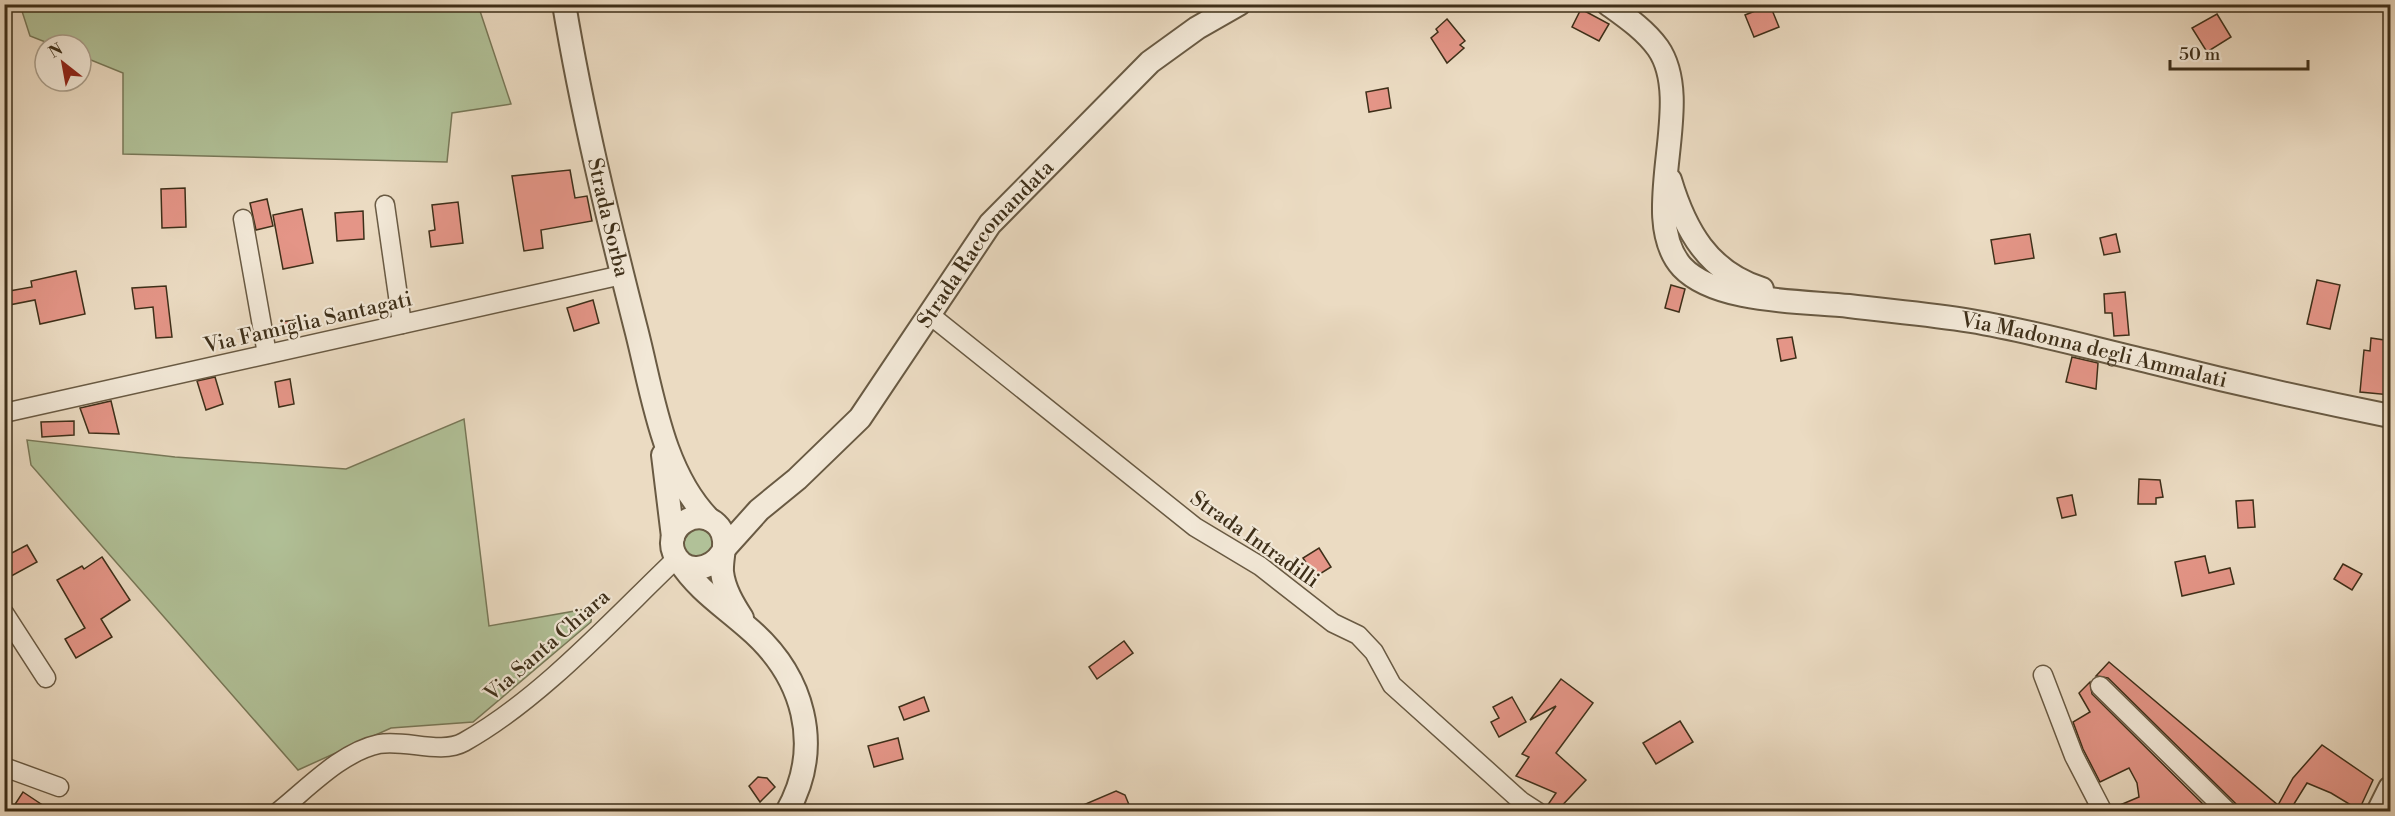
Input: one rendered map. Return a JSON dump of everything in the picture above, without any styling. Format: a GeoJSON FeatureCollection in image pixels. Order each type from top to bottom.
{"type":"FeatureCollection","features":[{"type":"Feature","properties":{"kind":"street","name":"Strada Sorba"},"geometry":{"type":"LineString","coordinates":[[564,4],[592,146],[661,426]]}},
{"type":"Feature","properties":{"kind":"street","name":"Strada Raccomandata"},"geometry":{"type":"LineString","coordinates":[[759,510],[797,479],[860,418],[990,224],[1150,62],[1178,41],[1239,4]]}},
{"type":"Feature","properties":{"kind":"street","name":"Via Madonna degli Ammalati"},"geometry":{"type":"LineString","coordinates":[[1608,4],[1644,31],[1659,50],[1667,67],[1671,105],[1668,173],[1662,209],[1669,239],[1681,266],[1706,285],[1748,296],[1972,321],[2262,389],[2391,416]]}},
{"type":"Feature","properties":{"kind":"street"},"geometry":{"type":"LineString","coordinates":[[385,205],[402,324]]}},
{"type":"Feature","properties":{"kind":"street"},"geometry":{"type":"LineString","coordinates":[[243,219],[267,354]]}},
{"type":"Feature","properties":{"kind":"street","name":"Via Famiglia Santagati"},"geometry":{"type":"LineString","coordinates":[[4,413],[622,275]]}},
{"type":"Feature","properties":{"kind":"street","name":"Strada Intradilli"},"geometry":{"type":"LineString","coordinates":[[930,315],[1196,527],[1260,566],[1334,623],[1358,635],[1374,652],[1392,685],[1521,801],[1538,812]]}},
{"type":"Feature","properties":{"kind":"street"},"geometry":{"type":"LineString","coordinates":[[661,426],[681,482],[696,506],[723,534],[725,585],[730,600],[747,627],[780,664],[797,695],[804,721],[806,760],[796,794],[787,812]]}},
{"type":"Feature","properties":{"kind":"street"},"geometry":{"type":"LineString","coordinates":[[661,426],[663,470],[676,552],[691,580],[711,600],[747,627]]}},
{"type":"Feature","properties":{"kind":"street"},"geometry":{"type":"LineString","coordinates":[[759,510],[711,566],[694,569],[676,552],[676,529],[691,518],[730,522],[759,510]]}},
{"type":"Feature","properties":{"kind":"street","name":"Via Santa Chiara"},"geometry":{"type":"LineString","coordinates":[[278,812],[348,757],[378,744],[399,743],[429,747],[462,744],[544,684],[676,552]]}},
{"type":"Feature","properties":{"kind":"street"},"geometry":{"type":"LineString","coordinates":[[4,613],[46,678]]}},
{"type":"Feature","properties":{"kind":"street"},"geometry":{"type":"LineString","coordinates":[[2043,675],[2074,756],[2103,812]]}},
{"type":"Feature","properties":{"kind":"street"},"geometry":{"type":"LineString","coordinates":[[2100,686],[2228,812]]}},
{"type":"Feature","properties":{"kind":"street"},"geometry":{"type":"LineString","coordinates":[[4,767],[59,787]]}},
{"type":"Feature","properties":{"kind":"street"},"geometry":{"type":"LineString","coordinates":[[2378,812],[2391,788]]}},
{"type":"Feature","properties":{"kind":"green space"},"geometry":{"type":"Polygon","coordinates":[[[20,5],[478,5],[511,104],[452,113],[447,162],[123,154],[123,73],[93,61],[93,33],[33,33],[33,37],[30,36],[20,5]]]}},
{"type":"Feature","properties":{"kind":"green space"},"geometry":{"type":"Polygon","coordinates":[[[464,419],[489,626],[592,608],[591,622],[473,722],[391,728],[298,770],[31,465],[27,440],[175,457],[346,469],[464,419]]]}},
{"type":"Feature","properties":{"kind":"green space"},"geometry":{"type":"Polygon","coordinates":[[[698,528],[709,532],[713,543],[709,554],[698,558],[687,554],[683,543],[687,532],[698,528]]]}},
{"type":"Feature","properties":{"kind":"building"},"geometry":{"type":"Polygon","coordinates":[[[1770,5],[1779,27],[1754,37],[1745,15],[1770,5]]]}},
{"type":"Feature","properties":{"kind":"building"},"geometry":{"type":"Polygon","coordinates":[[[1581,9],[1609,24],[1599,41],[1572,27],[1581,9]]]}},
{"type":"Feature","properties":{"kind":"building"},"geometry":{"type":"Polygon","coordinates":[[[2217,14],[2231,37],[2207,52],[2192,28],[2217,14]]]}},
{"type":"Feature","properties":{"kind":"building"},"geometry":{"type":"Polygon","coordinates":[[[1447,19],[1465,41],[1460,45],[1464,48],[1447,63],[1431,38],[1438,32],[1436,29],[1447,19]]]}},
{"type":"Feature","properties":{"kind":"building"},"geometry":{"type":"Polygon","coordinates":[[[1388,88],[1391,108],[1369,112],[1366,92],[1388,88]]]}},
{"type":"Feature","properties":{"kind":"building"},"geometry":{"type":"Polygon","coordinates":[[[570,170],[575,198],[587,196],[592,221],[541,230],[543,248],[524,251],[512,176],[570,170]]]}},
{"type":"Feature","properties":{"kind":"building"},"geometry":{"type":"Polygon","coordinates":[[[185,188],[186,227],[162,228],[161,189],[185,188]]]}},
{"type":"Feature","properties":{"kind":"building"},"geometry":{"type":"Polygon","coordinates":[[[267,199],[273,226],[256,230],[250,203],[267,199]]]}},
{"type":"Feature","properties":{"kind":"building"},"geometry":{"type":"Polygon","coordinates":[[[458,202],[463,243],[431,247],[429,231],[435,230],[432,205],[458,202]]]}},
{"type":"Feature","properties":{"kind":"building"},"geometry":{"type":"Polygon","coordinates":[[[302,209],[313,263],[283,269],[273,215],[302,209]]]}},
{"type":"Feature","properties":{"kind":"building"},"geometry":{"type":"Polygon","coordinates":[[[363,211],[364,239],[337,241],[335,213],[363,211]]]}},
{"type":"Feature","properties":{"kind":"building"},"geometry":{"type":"Polygon","coordinates":[[[2030,234],[2034,258],[1995,264],[1991,240],[2030,234]]]}},
{"type":"Feature","properties":{"kind":"building"},"geometry":{"type":"Polygon","coordinates":[[[2116,234],[2120,252],[2104,255],[2100,238],[2116,234]]]}},
{"type":"Feature","properties":{"kind":"building"},"geometry":{"type":"Polygon","coordinates":[[[76,271],[85,314],[40,324],[35,300],[4,306],[4,292],[32,287],[31,281],[76,271]]]}},
{"type":"Feature","properties":{"kind":"building"},"geometry":{"type":"Polygon","coordinates":[[[2317,280],[2340,285],[2330,329],[2307,324],[2317,280]]]}},
{"type":"Feature","properties":{"kind":"building"},"geometry":{"type":"Polygon","coordinates":[[[1671,285],[1685,289],[1679,312],[1665,308],[1671,285]]]}},
{"type":"Feature","properties":{"kind":"building"},"geometry":{"type":"Polygon","coordinates":[[[166,286],[172,337],[156,338],[153,307],[135,309],[132,288],[166,286]]]}},
{"type":"Feature","properties":{"kind":"building"},"geometry":{"type":"Polygon","coordinates":[[[2125,292],[2129,335],[2114,336],[2112,313],[2105,313],[2104,294],[2125,292]]]}},
{"type":"Feature","properties":{"kind":"building"},"geometry":{"type":"Polygon","coordinates":[[[593,300],[599,323],[574,331],[567,308],[593,300]]]}},
{"type":"Feature","properties":{"kind":"building"},"geometry":{"type":"Polygon","coordinates":[[[295,320],[297,334],[282,336],[280,322],[295,320]]]}},
{"type":"Feature","properties":{"kind":"building"},"geometry":{"type":"Polygon","coordinates":[[[1792,337],[1796,358],[1781,361],[1777,339],[1792,337]]]}},
{"type":"Feature","properties":{"kind":"building"},"geometry":{"type":"Polygon","coordinates":[[[2371,338],[2391,341],[2391,395],[2360,392],[2364,350],[2370,351],[2371,338]]]}},
{"type":"Feature","properties":{"kind":"building"},"geometry":{"type":"Polygon","coordinates":[[[2072,357],[2098,363],[2096,389],[2066,382],[2072,357]]]}},
{"type":"Feature","properties":{"kind":"building"},"geometry":{"type":"Polygon","coordinates":[[[215,377],[223,404],[206,410],[197,381],[215,377]]]}},
{"type":"Feature","properties":{"kind":"building"},"geometry":{"type":"Polygon","coordinates":[[[290,379],[294,404],[279,407],[275,382],[290,379]]]}},
{"type":"Feature","properties":{"kind":"building"},"geometry":{"type":"Polygon","coordinates":[[[111,401],[119,434],[89,433],[80,408],[111,401]]]}},
{"type":"Feature","properties":{"kind":"building"},"geometry":{"type":"Polygon","coordinates":[[[74,421],[74,435],[42,437],[41,422],[74,421]]]}},
{"type":"Feature","properties":{"kind":"building"},"geometry":{"type":"Polygon","coordinates":[[[2139,479],[2160,480],[2163,497],[2156,498],[2156,504],[2138,504],[2139,479]]]}},
{"type":"Feature","properties":{"kind":"building"},"geometry":{"type":"Polygon","coordinates":[[[2072,495],[2076,515],[2062,518],[2057,498],[2072,495]]]}},
{"type":"Feature","properties":{"kind":"building"},"geometry":{"type":"Polygon","coordinates":[[[2253,500],[2255,527],[2238,528],[2236,501],[2253,500]]]}},
{"type":"Feature","properties":{"kind":"building"},"geometry":{"type":"Polygon","coordinates":[[[27,545],[37,562],[4,580],[4,557],[27,545]]]}},
{"type":"Feature","properties":{"kind":"building"},"geometry":{"type":"Polygon","coordinates":[[[1319,548],[1331,567],[1315,577],[1303,558],[1319,548]]]}},
{"type":"Feature","properties":{"kind":"building"},"geometry":{"type":"Polygon","coordinates":[[[2205,556],[2209,573],[2230,568],[2234,584],[2182,596],[2175,562],[2205,556]]]}},
{"type":"Feature","properties":{"kind":"building"},"geometry":{"type":"Polygon","coordinates":[[[102,557],[130,600],[101,619],[112,637],[76,658],[65,639],[85,628],[57,580],[82,566],[84,569],[102,557]]]}},
{"type":"Feature","properties":{"kind":"building"},"geometry":{"type":"Polygon","coordinates":[[[2343,564],[2362,574],[2352,590],[2334,579],[2343,564]]]}},
{"type":"Feature","properties":{"kind":"building"},"geometry":{"type":"Polygon","coordinates":[[[1124,641],[1133,653],[1097,679],[1089,667],[1124,641]]]}},
{"type":"Feature","properties":{"kind":"building"},"geometry":{"type":"Polygon","coordinates":[[[2109,662],[2278,805],[2293,778],[2322,745],[2373,780],[2359,810],[2331,793],[2307,783],[2289,812],[2239,812],[2236,804],[2108,678],[2096,676],[2109,662]]]}},
{"type":"Feature","properties":{"kind":"building"},"geometry":{"type":"Polygon","coordinates":[[[1561,679],[1593,703],[1556,753],[1586,780],[1556,812],[1549,812],[1547,806],[1556,793],[1516,776],[1529,757],[1522,754],[1556,706],[1530,720],[1561,679]]]}},
{"type":"Feature","properties":{"kind":"building"},"geometry":{"type":"Polygon","coordinates":[[[2090,682],[2092,694],[2211,812],[2114,812],[2113,808],[2139,797],[2137,783],[2129,768],[2100,782],[2083,749],[2073,722],[2090,712],[2079,693],[2090,682]]]}},
{"type":"Feature","properties":{"kind":"building"},"geometry":{"type":"Polygon","coordinates":[[[924,697],[929,711],[904,720],[899,707],[924,697]]]}},
{"type":"Feature","properties":{"kind":"building"},"geometry":{"type":"Polygon","coordinates":[[[1512,697],[1526,722],[1499,737],[1491,722],[1499,718],[1493,707],[1512,697]]]}},
{"type":"Feature","properties":{"kind":"building"},"geometry":{"type":"Polygon","coordinates":[[[1680,721],[1693,742],[1656,764],[1643,743],[1680,721]]]}},
{"type":"Feature","properties":{"kind":"building"},"geometry":{"type":"Polygon","coordinates":[[[898,738],[903,759],[874,767],[868,746],[898,738]]]}},
{"type":"Feature","properties":{"kind":"building"},"geometry":{"type":"Polygon","coordinates":[[[758,777],[767,778],[775,787],[760,802],[749,786],[758,777]]]}},
{"type":"Feature","properties":{"kind":"building"},"geometry":{"type":"Polygon","coordinates":[[[1116,791],[1125,795],[1132,812],[1067,812],[1116,791]]]}},
{"type":"Feature","properties":{"kind":"building"},"geometry":{"type":"Polygon","coordinates":[[[23,792],[53,812],[10,812],[23,792]]]}}]}
